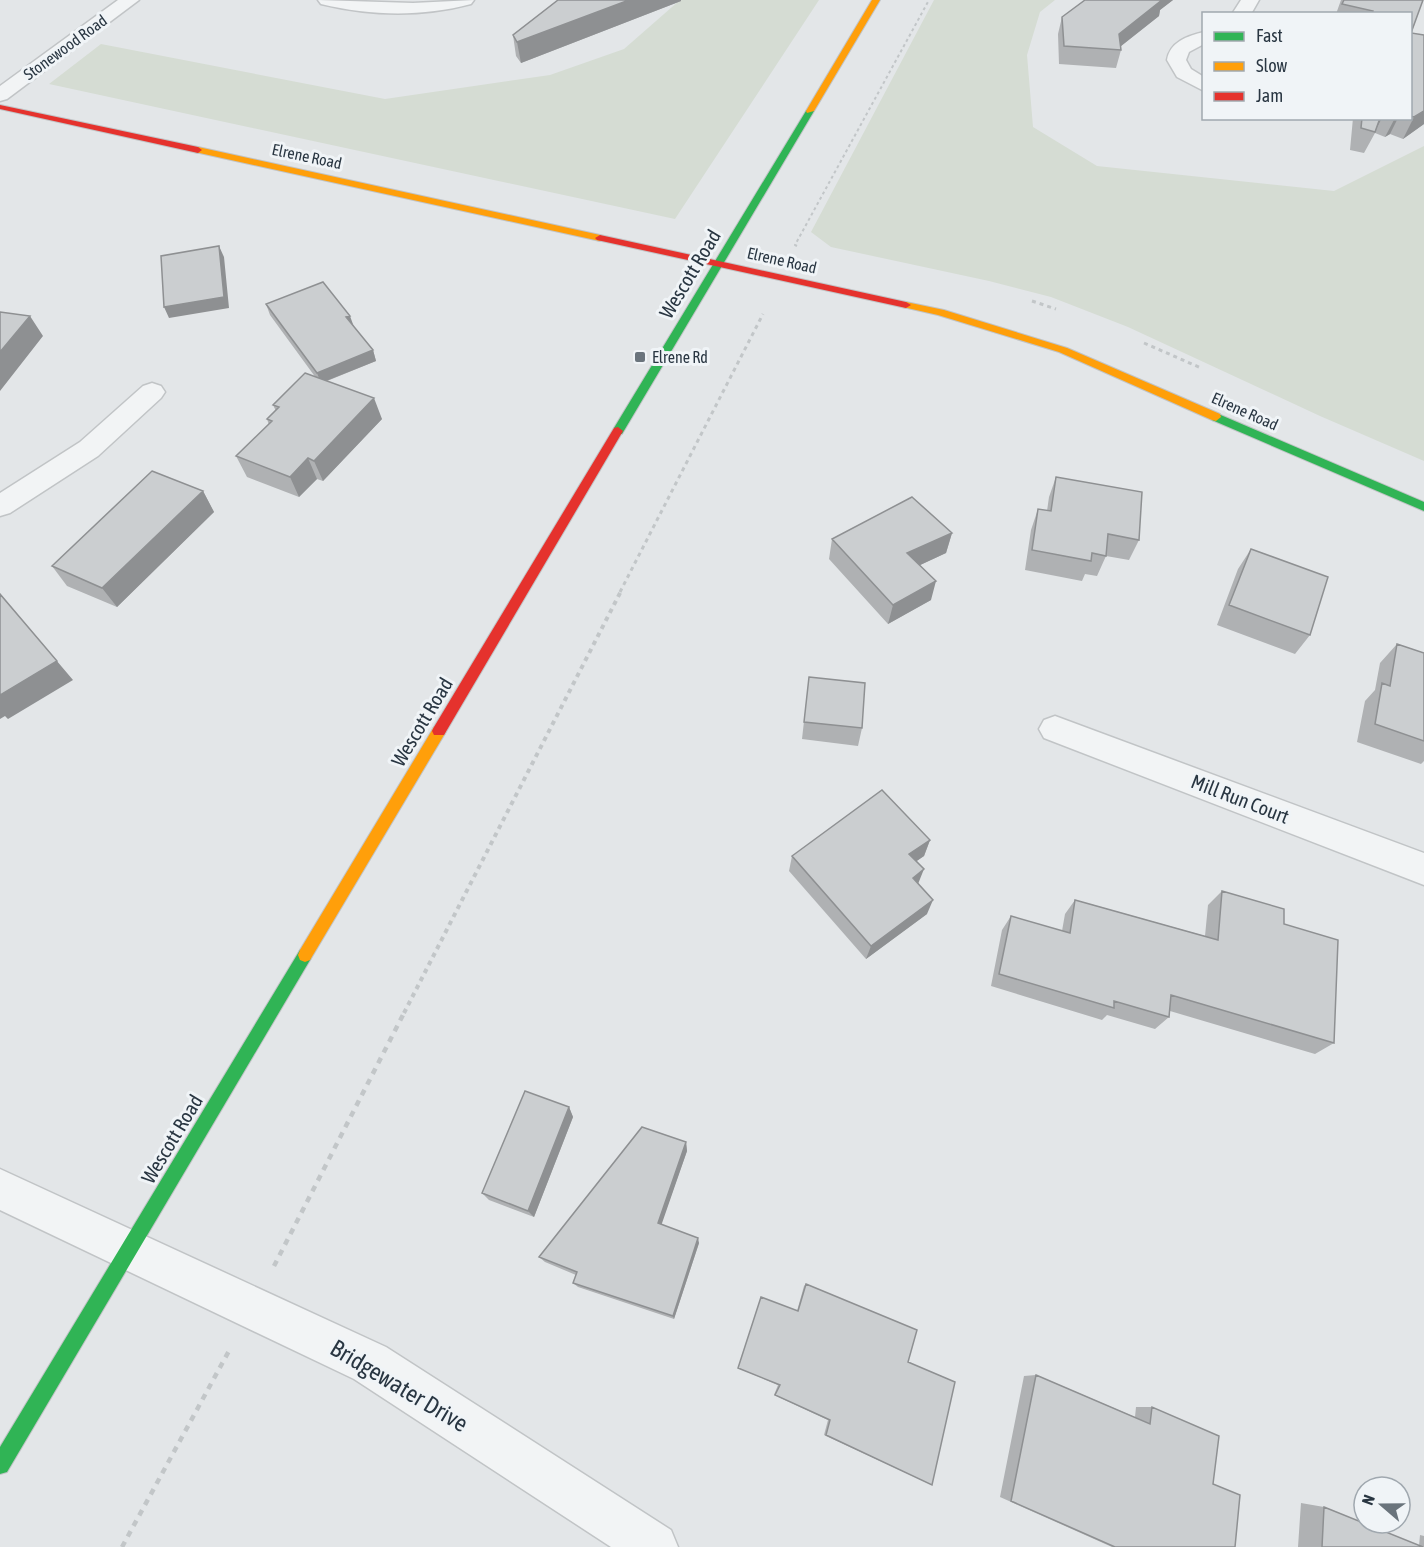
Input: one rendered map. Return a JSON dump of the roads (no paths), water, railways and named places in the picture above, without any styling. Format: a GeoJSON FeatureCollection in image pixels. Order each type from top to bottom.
{"type":"FeatureCollection","features":[{"type":"Feature","properties":{"kind":"street","name":"Stonewood Road"},"geometry":{"type":"LineString","coordinates":[[0,94],[129,0]]}},
{"type":"Feature","properties":{"kind":"street"},"geometry":{"type":"LineString","coordinates":[[327,0],[383,9],[452,4],[465,0]]}},
{"type":"Feature","properties":{"kind":"street","name":"Wescott Road"},"geometry":{"type":"LineString","coordinates":[[0,1465],[876,0]]}},
{"type":"Feature","properties":{"kind":"street"},"geometry":{"type":"LineString","coordinates":[[1202,38],[1179,48],[1175,56],[1176,64],[1183,73],[1202,84]]}},
{"type":"Feature","properties":{"kind":"street","name":"Elrene Road"},"geometry":{"type":"LineString","coordinates":[[0,106],[940,312],[1063,350],[1424,507]]}},
{"type":"Feature","properties":{"kind":"street"},"geometry":{"type":"LineString","coordinates":[[0,506],[89,449],[152,392]]}},
{"type":"Feature","properties":{"kind":"street","name":"Mill Run Court"},"geometry":{"type":"LineString","coordinates":[[1055,729],[1424,869]]}},
{"type":"Feature","properties":{"kind":"street","name":"Bridgewater Drive"},"geometry":{"type":"LineString","coordinates":[[0,1189],[370,1363],[654,1547]]}},
{"type":"Feature","properties":{"kind":"place","name":"Elrene Rd"},"geometry":{"type":"Point","coordinates":[640,357]}}]}
